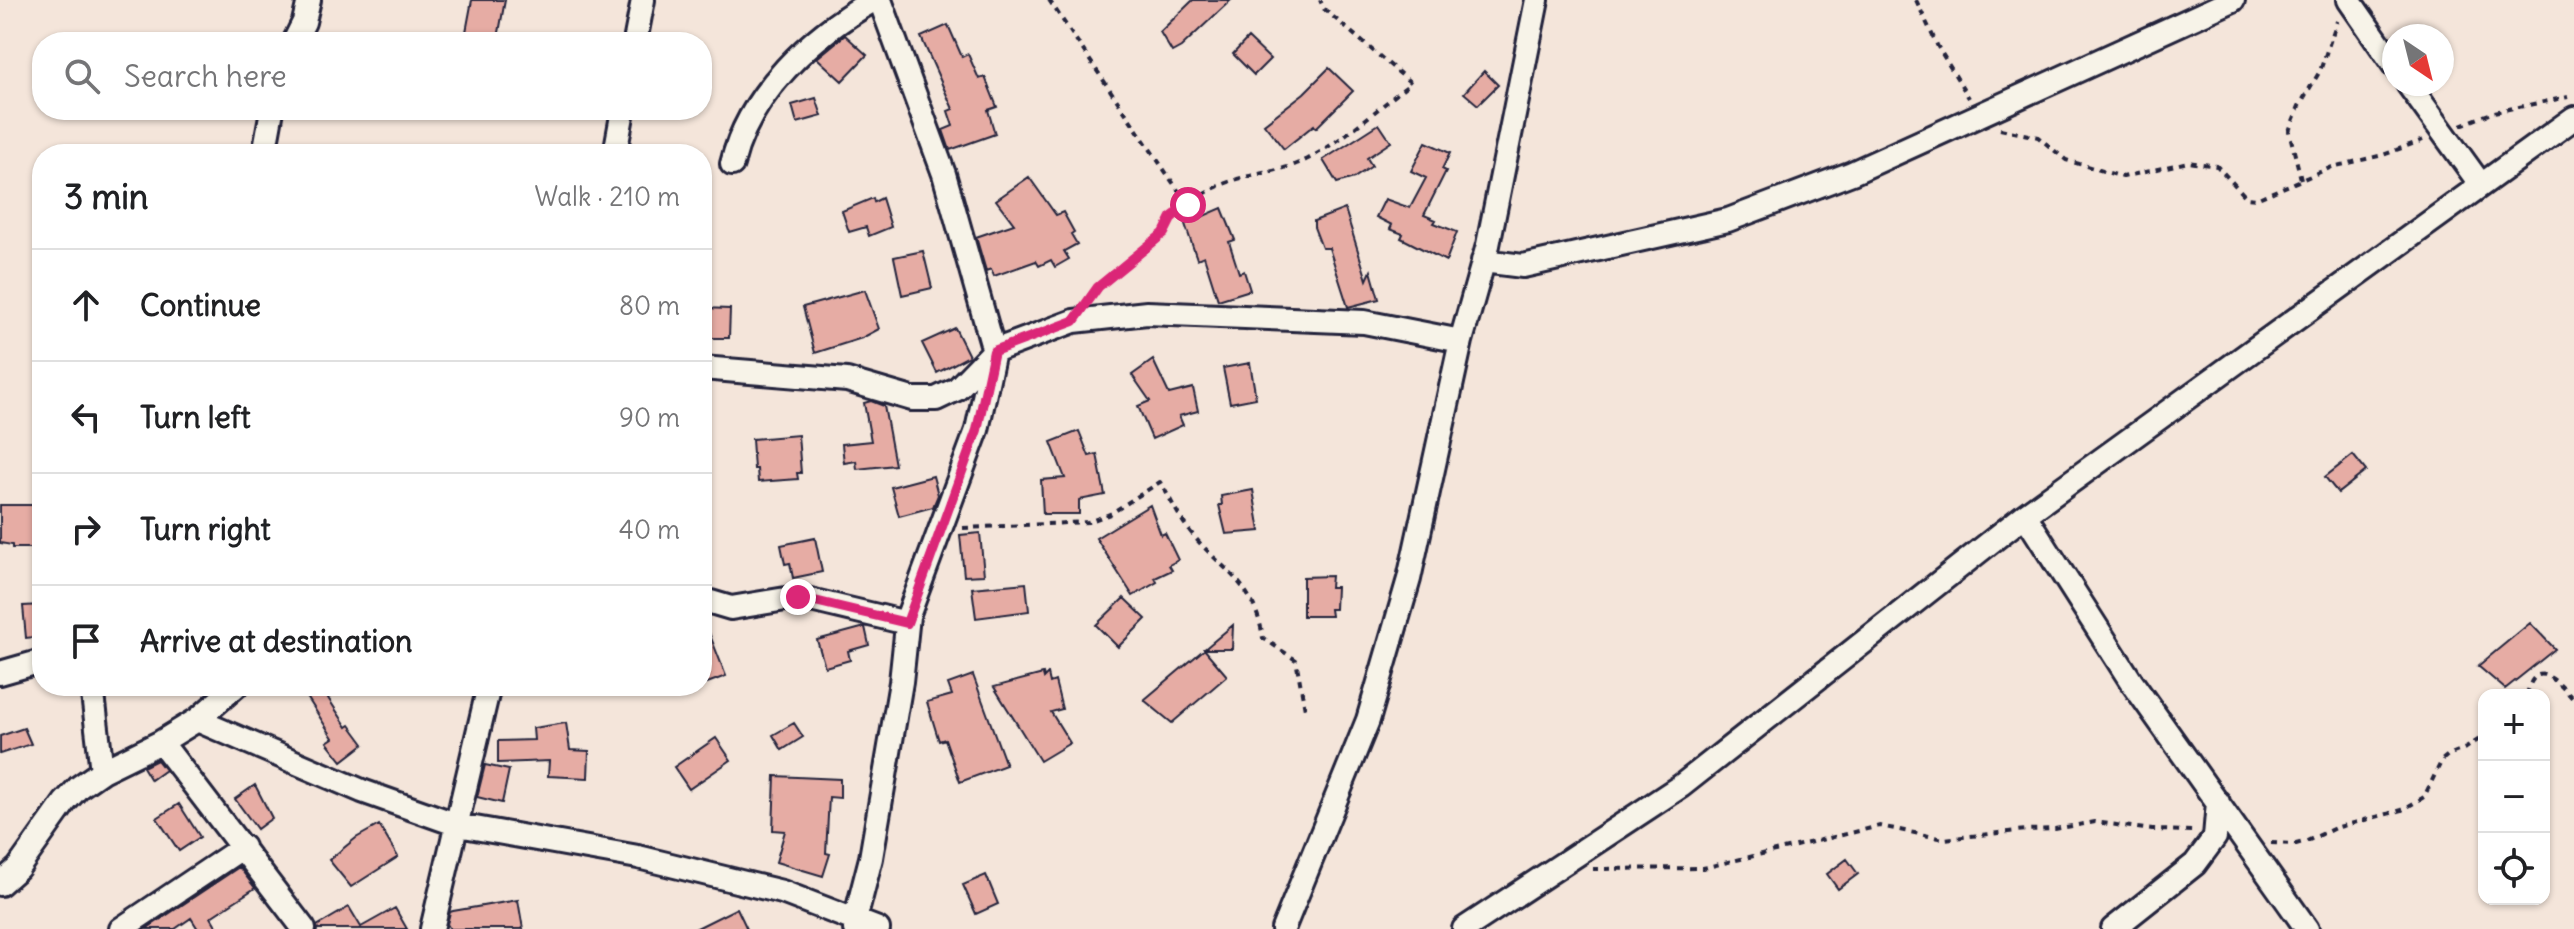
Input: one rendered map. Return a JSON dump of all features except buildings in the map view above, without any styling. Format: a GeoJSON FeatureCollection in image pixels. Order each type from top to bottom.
{"type":"FeatureCollection","features":[{"type":"Feature","properties":{"kind":"street"},"geometry":{"type":"LineString","coordinates":[[299,32],[309,0]]}},
{"type":"Feature","properties":{"kind":"street"},"geometry":{"type":"LineString","coordinates":[[637,32],[643,0]]}},
{"type":"Feature","properties":{"kind":"street"},"geometry":{"type":"LineString","coordinates":[[732,164],[748,117],[777,78],[841,19],[874,0]]}},
{"type":"Feature","properties":{"kind":"street"},"geometry":{"type":"LineString","coordinates":[[855,925],[871,858],[901,682],[907,623],[977,430],[994,351],[944,174],[880,0]]}},
{"type":"Feature","properties":{"kind":"street"},"geometry":{"type":"LineString","coordinates":[[1283,929],[1368,720],[1409,579],[1461,341],[1483,261],[1537,0]]}},
{"type":"Feature","properties":{"kind":"street"},"geometry":{"type":"LineString","coordinates":[[1483,261],[1523,266],[1728,220],[1852,173],[2233,0]]}},
{"type":"Feature","properties":{"kind":"street"},"geometry":{"type":"LineString","coordinates":[[2344,6],[2382,51]]}},
{"type":"Feature","properties":{"kind":"street"},"geometry":{"type":"LineString","coordinates":[[2416,96],[2481,185]]}},
{"type":"Feature","properties":{"kind":"street"},"geometry":{"type":"LineString","coordinates":[[1464,929],[1681,786],[2025,515],[2574,118]]}},
{"type":"Feature","properties":{"kind":"street"},"geometry":{"type":"LineString","coordinates":[[266,144],[270,120]]}},
{"type":"Feature","properties":{"kind":"street"},"geometry":{"type":"LineString","coordinates":[[617,144],[621,120]]}},
{"type":"Feature","properties":{"kind":"street"},"geometry":{"type":"LineString","coordinates":[[712,369],[847,380],[912,399],[936,399],[957,389],[994,351],[1074,321],[1147,313],[1364,322],[1461,341]]}},
{"type":"Feature","properties":{"kind":"street"},"geometry":{"type":"LineString","coordinates":[[2025,515],[2131,681],[2307,929]]}},
{"type":"Feature","properties":{"kind":"street"},"geometry":{"type":"LineString","coordinates":[[712,602],[731,608],[798,597],[907,623]]}},
{"type":"Feature","properties":{"kind":"street"},"geometry":{"type":"LineString","coordinates":[[0,673],[32,664]]}},
{"type":"Feature","properties":{"kind":"street"},"geometry":{"type":"LineString","coordinates":[[93,696],[102,771]]}},
{"type":"Feature","properties":{"kind":"street"},"geometry":{"type":"LineString","coordinates":[[0,884],[18,868],[79,787],[102,771],[197,720],[225,696]]}},
{"type":"Feature","properties":{"kind":"street"},"geometry":{"type":"LineString","coordinates":[[432,929],[487,696]]}},
{"type":"Feature","properties":{"kind":"street"},"geometry":{"type":"LineString","coordinates":[[197,720],[362,791],[458,825],[653,861],[782,892],[855,925],[878,929]]}},
{"type":"Feature","properties":{"kind":"street"},"geometry":{"type":"LineString","coordinates":[[161,742],[304,929]]}},
{"type":"Feature","properties":{"kind":"street"},"geometry":{"type":"LineString","coordinates":[[2113,929],[2195,864],[2215,837],[2218,802]]}},
{"type":"Feature","properties":{"kind":"street"},"geometry":{"type":"LineString","coordinates":[[121,929],[243,847]]}},
{"type":"Feature","properties":{"kind":"path"},"geometry":{"type":"LineString","coordinates":[[1049,0],[1188,205]]}},
{"type":"Feature","properties":{"kind":"path"},"geometry":{"type":"LineString","coordinates":[[1074,321],[1098,287],[1164,233],[1172,217],[1188,205],[1216,186],[1239,178],[1285,170],[1311,157],[1345,137],[1411,83],[1324,9],[1320,0]]}},
{"type":"Feature","properties":{"kind":"path"},"geometry":{"type":"LineString","coordinates":[[1916,0],[1938,47],[1980,115],[1992,125],[2038,137],[2066,160],[2123,177],[2188,162],[2217,166],[2247,198],[2256,199],[2332,167],[2383,155],[2494,112],[2549,99],[2574,98]]}},
{"type":"Feature","properties":{"kind":"path"},"geometry":{"type":"LineString","coordinates":[[2301,179],[2289,131],[2299,106],[2320,71],[2344,6]]}},
{"type":"Feature","properties":{"kind":"path"},"geometry":{"type":"LineString","coordinates":[[942,529],[1088,522],[1110,514],[1160,482],[1187,527],[1236,576],[1260,616],[1263,638],[1296,660],[1305,709]]}},
{"type":"Feature","properties":{"kind":"path"},"geometry":{"type":"LineString","coordinates":[[2529,689],[2531,681],[2540,674],[2546,674],[2555,679],[2574,700]]}},
{"type":"Feature","properties":{"kind":"path"},"geometry":{"type":"LineString","coordinates":[[2244,840],[2296,844],[2335,828],[2402,810],[2424,797],[2442,760],[2478,740]]}},
{"type":"Feature","properties":{"kind":"path"},"geometry":{"type":"LineString","coordinates":[[1559,867],[1610,871],[1703,868],[1880,826],[1944,839],[2055,829],[2095,822],[2152,830],[2197,831],[2215,837]]}},
{"type":"Feature","properties":{"kind":"route"},"geometry":{"type":"LineString","coordinates":[[798,597],[907,623],[977,430],[994,351],[1074,321],[1098,287],[1164,233],[1172,217],[1188,205]]}}]}
